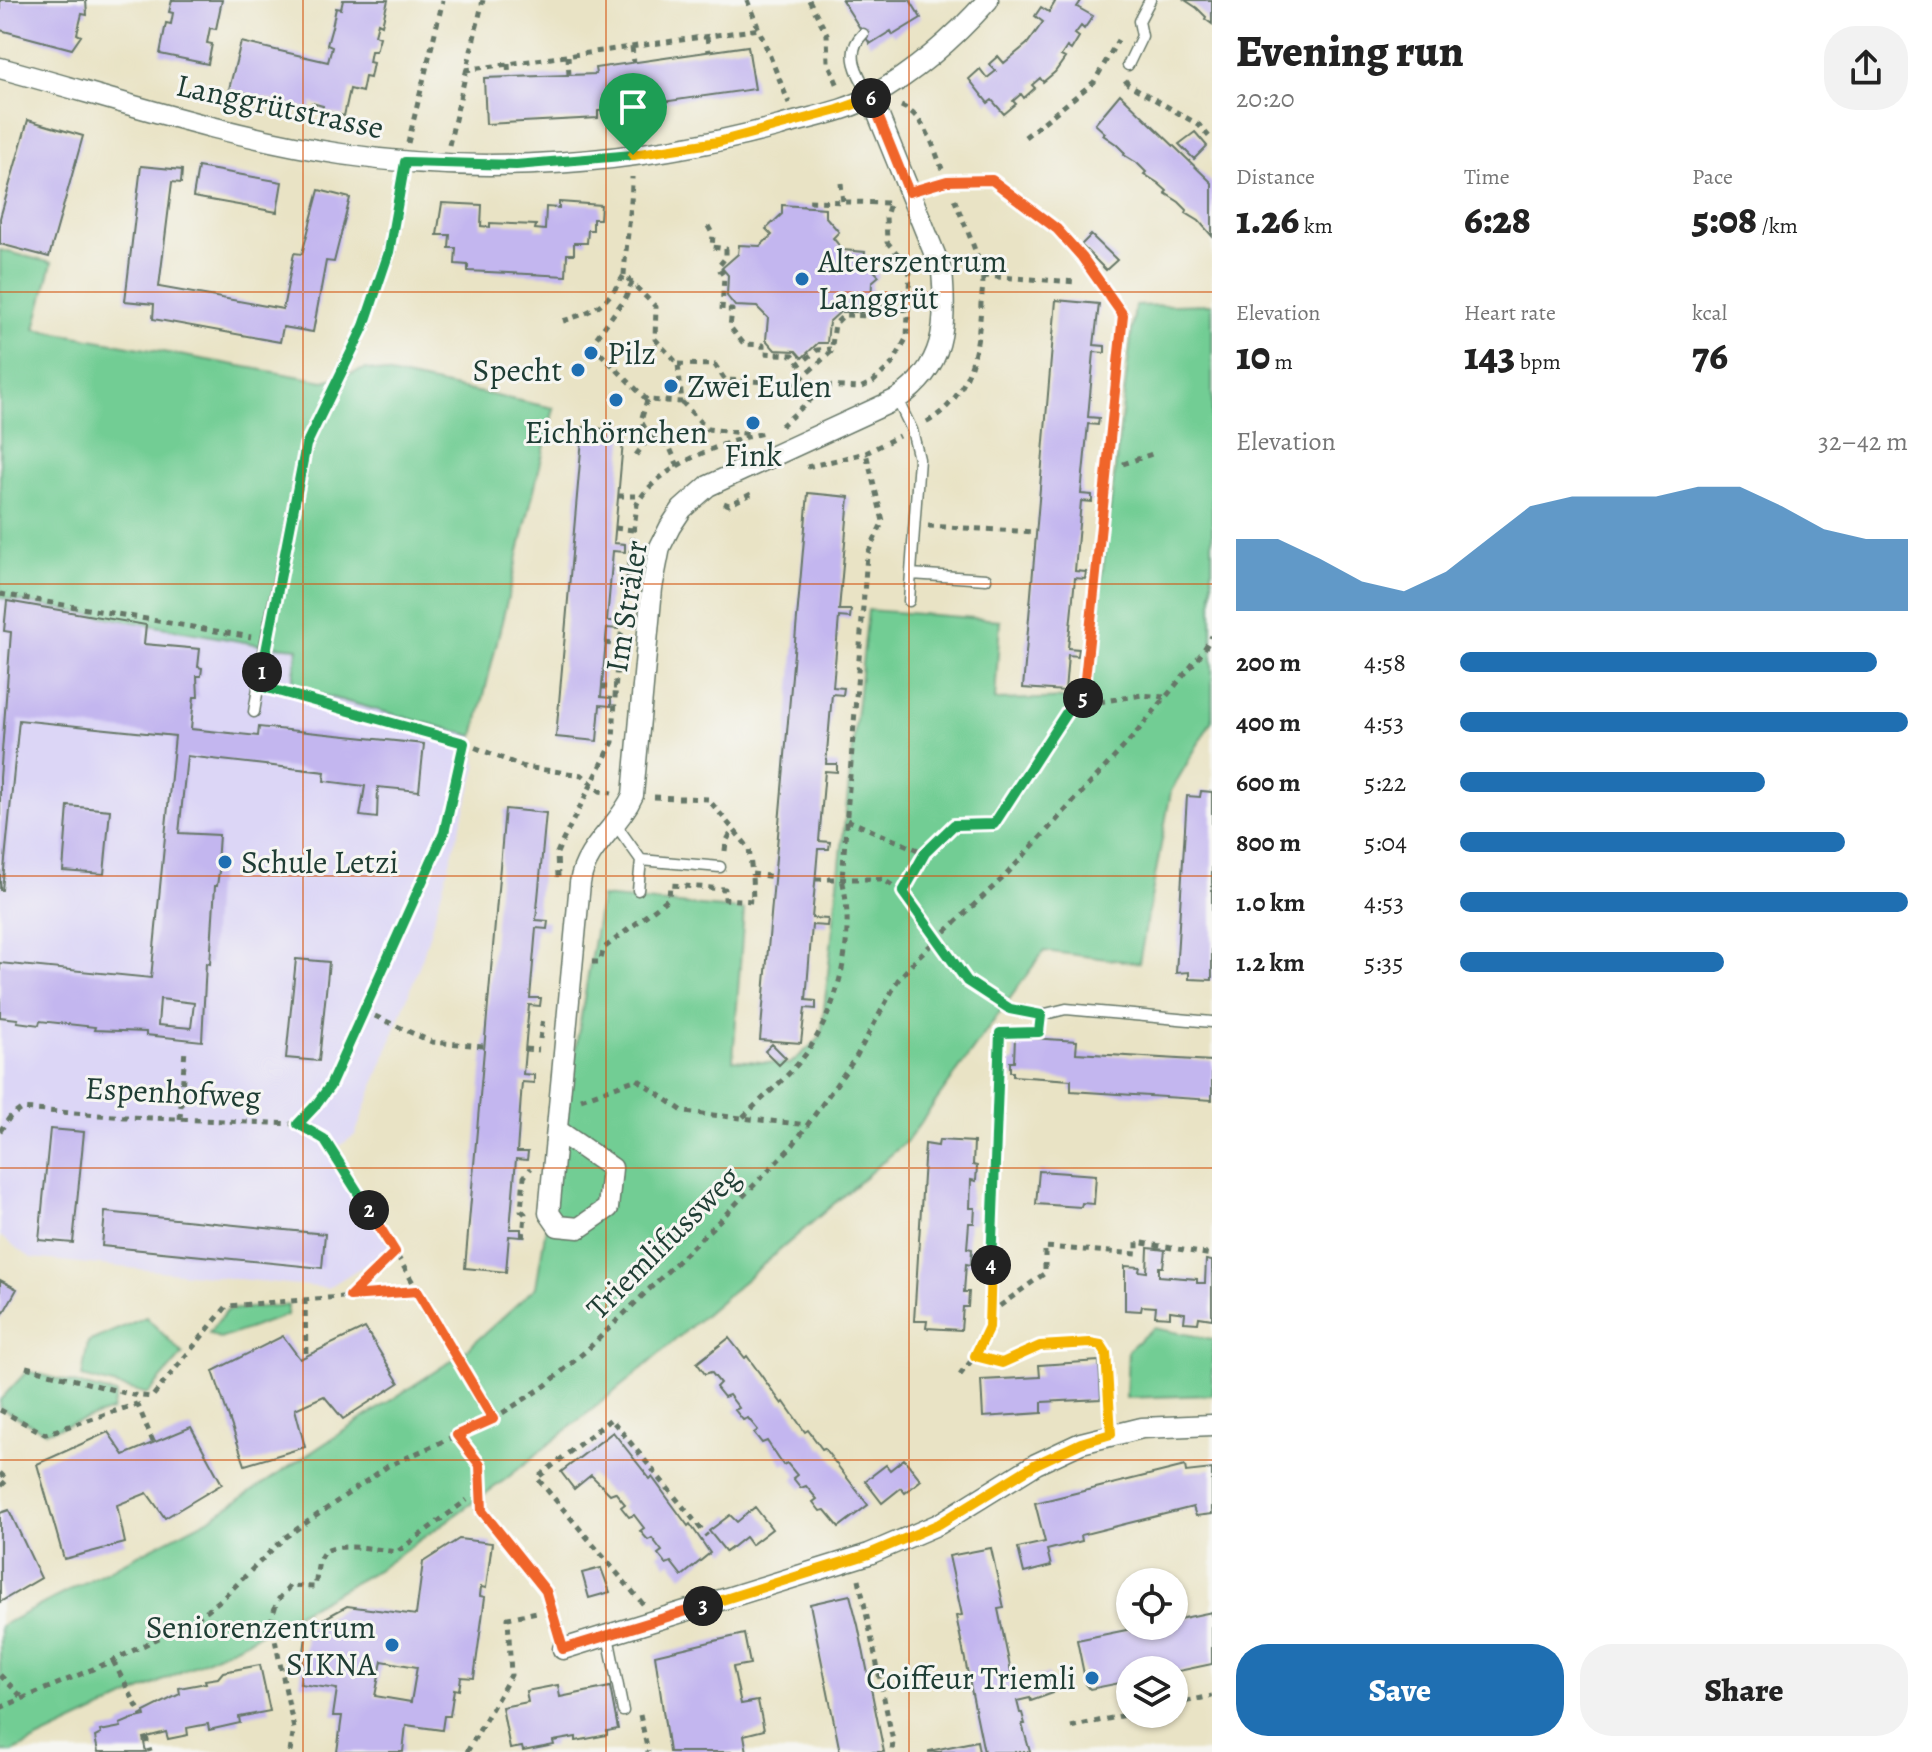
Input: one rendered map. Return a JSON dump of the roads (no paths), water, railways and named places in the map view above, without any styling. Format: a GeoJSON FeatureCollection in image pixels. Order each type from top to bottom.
{"type":"FeatureCollection","features":[{"type":"Feature","properties":{"kind":"street","name":"Langgrütstrasse"},"geometry":{"type":"LineString","coordinates":[[0,68],[296,147],[516,165],[633,155],[718,142],[838,110],[871,97],[967,24],[988,0]]}},
{"type":"Feature","properties":{"kind":"street","name":"Im Sträler"},"geometry":{"type":"LineString","coordinates":[[557,1130],[612,1168],[608,1208],[579,1228],[558,1226],[549,1213],[582,869],[598,843],[616,825],[633,795],[652,588],[660,547],[688,503],[708,486],[897,399],[916,387],[933,364],[943,325],[942,272],[871,97]]}},
{"type":"Feature","properties":{"kind":"street"},"geometry":{"type":"LineString","coordinates":[[563,1649],[855,1558],[939,1524],[1036,1464],[1081,1443],[1142,1428],[1212,1425]]}},
{"type":"Feature","properties":{"kind":"lane"},"geometry":{"type":"LineString","coordinates":[[1128,65],[1142,36],[1139,21],[1150,0]]}},
{"type":"Feature","properties":{"kind":"lane"},"geometry":{"type":"LineString","coordinates":[[863,34],[855,41],[852,51],[871,97]]}},
{"type":"Feature","properties":{"kind":"lane"},"geometry":{"type":"LineString","coordinates":[[254,712],[306,445],[364,326],[389,252],[406,154]]}},
{"type":"Feature","properties":{"kind":"lane"},"geometry":{"type":"LineString","coordinates":[[909,192],[947,181],[992,180],[1057,229],[1082,257],[1123,315],[1083,700]]}},
{"type":"Feature","properties":{"kind":"lane"},"geometry":{"type":"LineString","coordinates":[[897,399],[912,430],[919,459],[909,601]]}},
{"type":"Feature","properties":{"kind":"lane"},"geometry":{"type":"LineString","coordinates":[[911,574],[986,579]]}},
{"type":"Feature","properties":{"kind":"lane"},"geometry":{"type":"LineString","coordinates":[[616,825],[641,860],[638,890]]}},
{"type":"Feature","properties":{"kind":"lane"},"geometry":{"type":"LineString","coordinates":[[641,860],[720,867]]}},
{"type":"Feature","properties":{"kind":"lane"},"geometry":{"type":"LineString","coordinates":[[1041,1015],[1066,1009],[1212,1022]]}},
{"type":"Feature","properties":{"kind":"lane"},"geometry":{"type":"LineString","coordinates":[[482,1511],[546,1591],[563,1649]]}},
{"type":"Feature","properties":{"kind":"lane"},"geometry":{"type":"LineString","coordinates":[[608,1636],[623,1711]]}},
{"type":"Feature","properties":{"kind":"place","name":"Alterszentrum Langgrüt"},"geometry":{"type":"Point","coordinates":[802,279]}},
{"type":"Feature","properties":{"kind":"place","name":"Pilz"},"geometry":{"type":"Point","coordinates":[591,353]}},
{"type":"Feature","properties":{"kind":"place","name":"Specht"},"geometry":{"type":"Point","coordinates":[578,370]}},
{"type":"Feature","properties":{"kind":"place","name":"Zwei Eulen"},"geometry":{"type":"Point","coordinates":[671,386]}},
{"type":"Feature","properties":{"kind":"place","name":"Eichhörnchen"},"geometry":{"type":"Point","coordinates":[616,400]}},
{"type":"Feature","properties":{"kind":"place","name":"Fink"},"geometry":{"type":"Point","coordinates":[753,423]}},
{"type":"Feature","properties":{"kind":"place","name":"Schule Letzi"},"geometry":{"type":"Point","coordinates":[225,862]}},
{"type":"Feature","properties":{"kind":"place","name":"Seniorenzentrum SIKNA"},"geometry":{"type":"Point","coordinates":[392,1645]}},
{"type":"Feature","properties":{"kind":"place","name":"Coiffeur Triemli"},"geometry":{"type":"Point","coordinates":[1092,1678]}}]}
